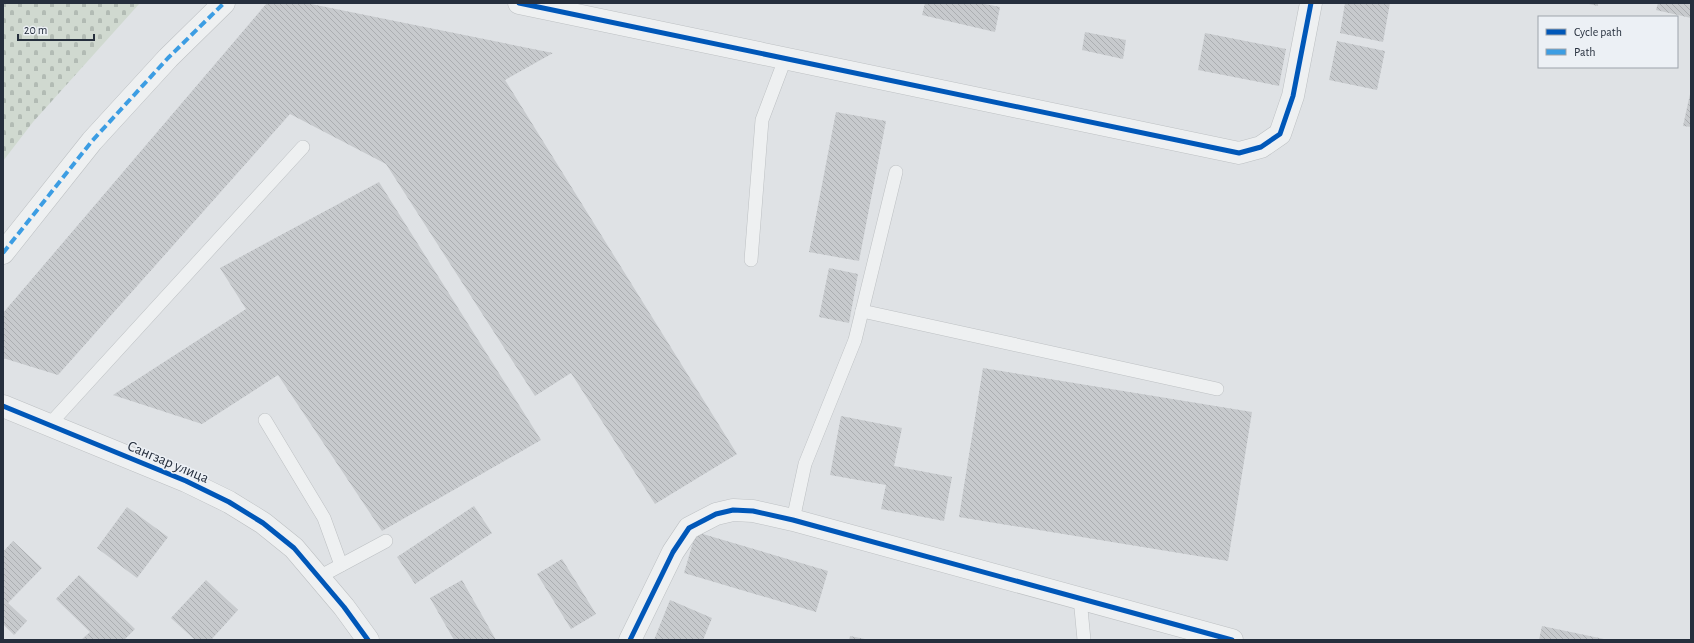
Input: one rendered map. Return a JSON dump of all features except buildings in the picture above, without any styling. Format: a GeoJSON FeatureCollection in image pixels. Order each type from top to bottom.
{"type":"FeatureCollection","features":[{"type":"Feature","properties":{"kind":"street"},"geometry":{"type":"LineString","coordinates":[[3,253],[92,141],[168,58],[224,3]]}},
{"type":"Feature","properties":{"kind":"street"},"geometry":{"type":"LineString","coordinates":[[519,3],[1239,153],[1261,148],[1280,134],[1293,96],[1311,3]]}},
{"type":"Feature","properties":{"kind":"street","name":"Сангзар улица"},"geometry":{"type":"LineString","coordinates":[[3,406],[186,481],[229,502],[263,523],[294,548],[344,607],[368,640]]}},
{"type":"Feature","properties":{"kind":"street"},"geometry":{"type":"LineString","coordinates":[[630,640],[672,552],[680,539],[689,528],[716,514],[734,510],[753,511],[793,520],[1232,640]]}},
{"type":"Feature","properties":{"kind":"lane"},"geometry":{"type":"LineString","coordinates":[[751,260],[762,120],[785,58]]}},
{"type":"Feature","properties":{"kind":"lane"},"geometry":{"type":"LineString","coordinates":[[49,425],[303,147]]}},
{"type":"Feature","properties":{"kind":"lane"},"geometry":{"type":"LineString","coordinates":[[793,520],[805,464],[855,340],[896,172]]}},
{"type":"Feature","properties":{"kind":"lane"},"geometry":{"type":"LineString","coordinates":[[862,311],[1217,389]]}},
{"type":"Feature","properties":{"kind":"lane"},"geometry":{"type":"LineString","coordinates":[[265,420],[324,518],[341,565]]}},
{"type":"Feature","properties":{"kind":"lane"},"geometry":{"type":"LineString","coordinates":[[319,577],[386,541]]}},
{"type":"Feature","properties":{"kind":"lane"},"geometry":{"type":"LineString","coordinates":[[1080,598],[1084,640]]}},
{"type":"Feature","properties":{"kind":"green space"},"geometry":{"type":"Polygon","coordinates":[[[3,3],[140,3],[33,122],[3,161],[3,3]]]}},
{"type":"Feature","properties":{"kind":"marked path"},"geometry":{"type":"LineString","coordinates":[[3,253],[92,141],[168,58],[224,3]]}},
{"type":"Feature","properties":{"kind":"cycle path"},"geometry":{"type":"LineString","coordinates":[[519,3],[1239,153],[1261,147],[1280,134],[1293,96],[1311,3]]}},
{"type":"Feature","properties":{"kind":"cycle path"},"geometry":{"type":"LineString","coordinates":[[3,406],[186,481],[229,502],[263,523],[294,548],[344,607],[368,640]]}},
{"type":"Feature","properties":{"kind":"cycle path"},"geometry":{"type":"LineString","coordinates":[[630,640],[673,552],[689,528],[716,514],[733,510],[753,511],[793,520],[1232,640]]}}]}
